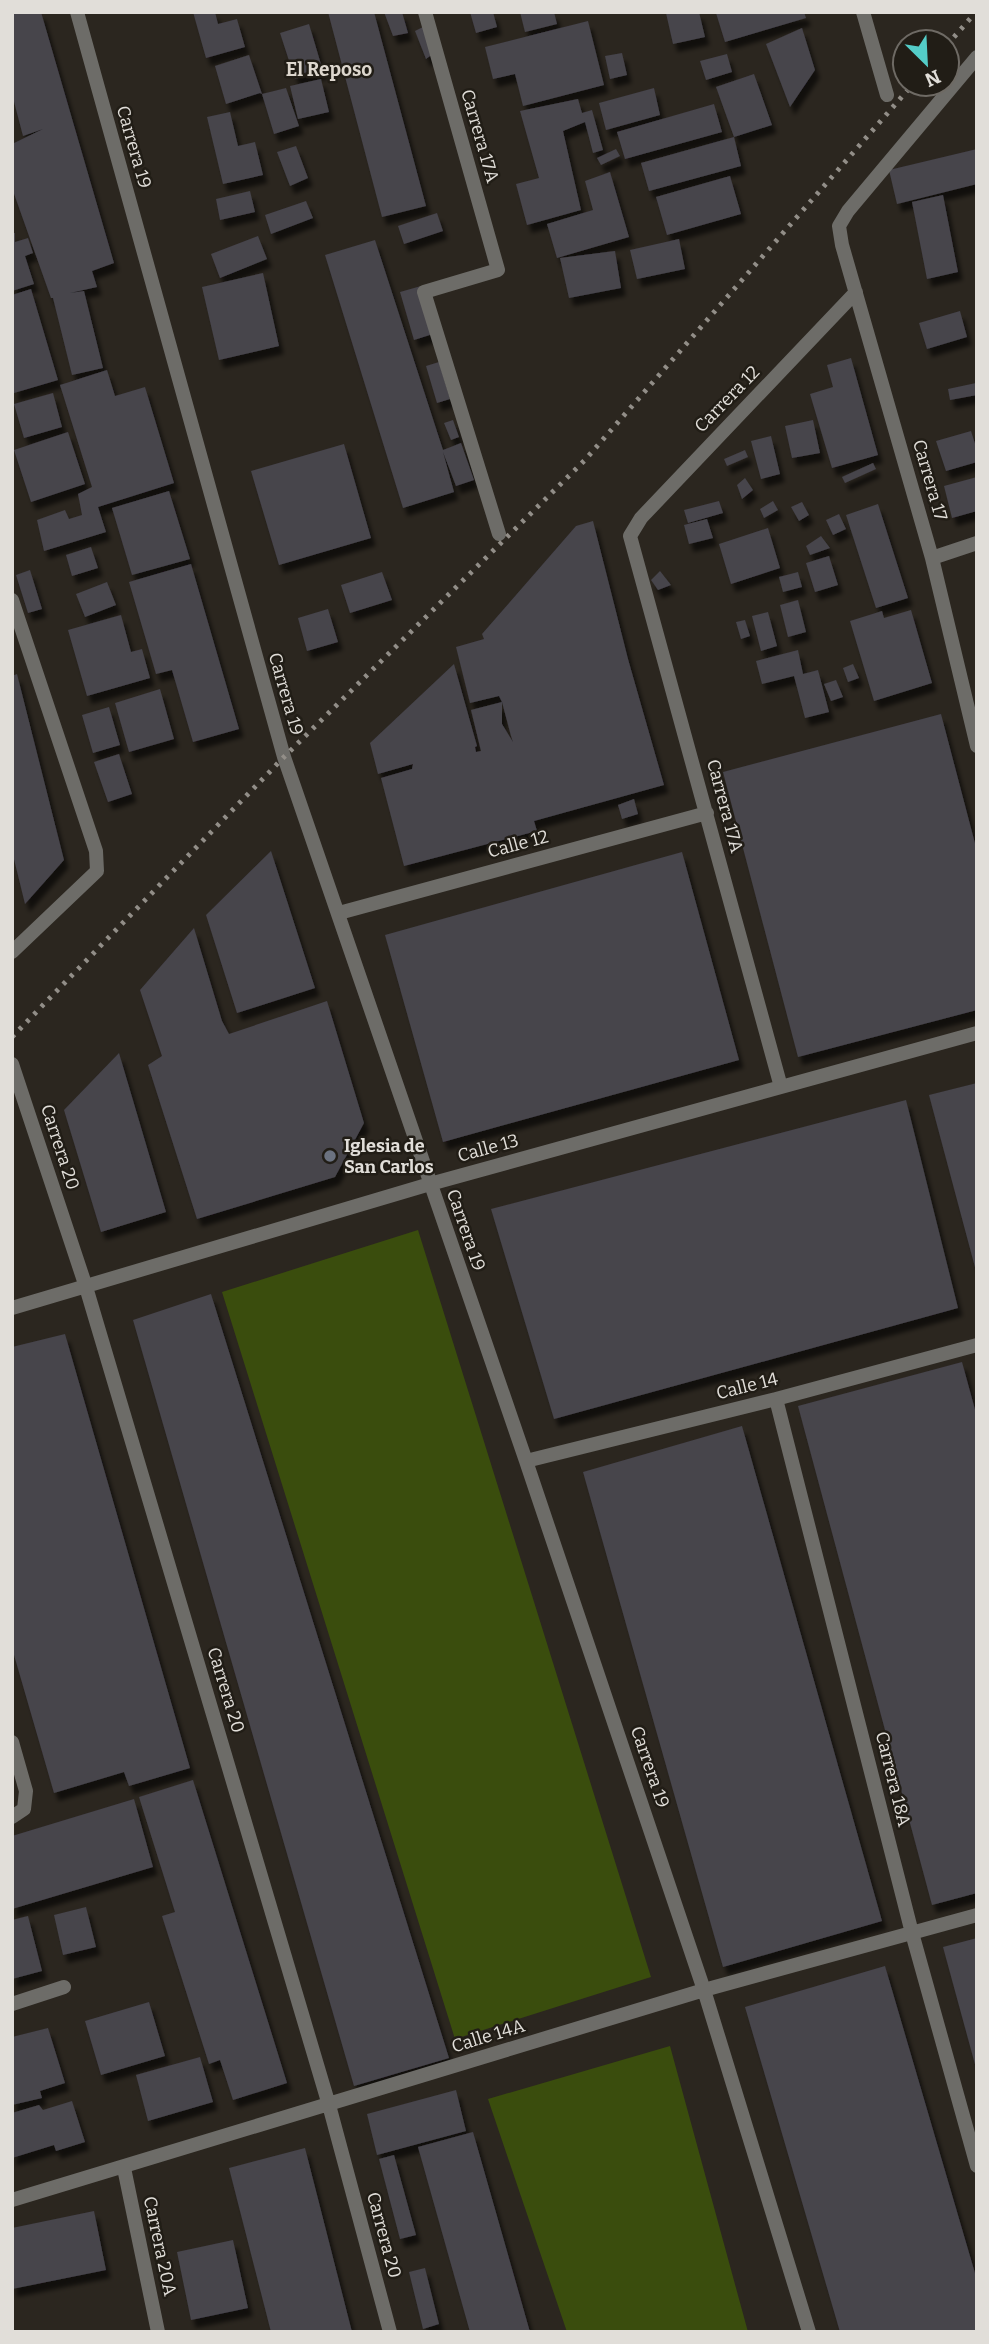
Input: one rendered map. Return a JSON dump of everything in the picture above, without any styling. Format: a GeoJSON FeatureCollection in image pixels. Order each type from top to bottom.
{"type":"FeatureCollection","features":[{"type":"Feature","properties":{"kind":"street","name":"Carrera 19"},"geometry":{"type":"LineString","coordinates":[[77,12],[284,757],[704,1990],[809,2332]]}},
{"type":"Feature","properties":{"kind":"street","name":"Carrera 17A"},"geometry":{"type":"LineString","coordinates":[[425,12],[498,270],[424,292],[499,534]]}},
{"type":"Feature","properties":{"kind":"street"},"geometry":{"type":"LineString","coordinates":[[863,12],[887,95]]}},
{"type":"Feature","properties":{"kind":"street","name":"Carrera 17"},"geometry":{"type":"LineString","coordinates":[[977,57],[848,211],[839,226],[842,245],[932,558],[977,746]]}},
{"type":"Feature","properties":{"kind":"street","name":"Carrera 12"},"geometry":{"type":"LineString","coordinates":[[630,536],[641,518],[856,292]]}},
{"type":"Feature","properties":{"kind":"street","name":"Carrera 17A"},"geometry":{"type":"LineString","coordinates":[[630,536],[781,1087]]}},
{"type":"Feature","properties":{"kind":"street"},"geometry":{"type":"LineString","coordinates":[[932,558],[977,543]]}},
{"type":"Feature","properties":{"kind":"street"},"geometry":{"type":"LineString","coordinates":[[12,600],[17,634],[96,851],[97,871],[12,952]]}},
{"type":"Feature","properties":{"kind":"street","name":"Calle 12"},"geometry":{"type":"LineString","coordinates":[[339,913],[707,813]]}},
{"type":"Feature","properties":{"kind":"street","name":"Calle 13"},"geometry":{"type":"LineString","coordinates":[[12,1308],[430,1184],[977,1032]]}},
{"type":"Feature","properties":{"kind":"street","name":"Carrera 20"},"geometry":{"type":"LineString","coordinates":[[12,1063],[86,1287],[329,2105],[390,2332]]}},
{"type":"Feature","properties":{"kind":"street","name":"Calle 14"},"geometry":{"type":"LineString","coordinates":[[526,1461],[776,1399],[977,1345]]}},
{"type":"Feature","properties":{"kind":"street","name":"Carrera 18A"},"geometry":{"type":"LineString","coordinates":[[776,1399],[912,1933],[977,2166]]}},
{"type":"Feature","properties":{"kind":"street"},"geometry":{"type":"LineString","coordinates":[[12,1742],[26,1791],[18,1813]]}},
{"type":"Feature","properties":{"kind":"street","name":"Calle 14A"},"geometry":{"type":"LineString","coordinates":[[12,2200],[704,1990],[977,1915]]}},
{"type":"Feature","properties":{"kind":"street"},"geometry":{"type":"LineString","coordinates":[[12,2004],[64,1987]]}},
{"type":"Feature","properties":{"kind":"street","name":"Carrera 20A"},"geometry":{"type":"LineString","coordinates":[[124,2168],[158,2332]]}},
{"type":"Feature","properties":{"kind":"green space"},"geometry":{"type":"Polygon","coordinates":[[[418,1230],[651,1977],[455,2039],[222,1292],[418,1230]]]}},
{"type":"Feature","properties":{"kind":"green space"},"geometry":{"type":"Polygon","coordinates":[[[670,2046],[748,2332],[567,2332],[488,2099],[670,2046]]]}},
{"type":"Feature","properties":{"kind":"building"},"geometry":{"type":"Polygon","coordinates":[[[12,12],[41,12],[114,263],[92,271],[97,287],[70,293],[84,291],[103,368],[72,375],[53,298],[12,188],[12,144],[43,129],[23,136],[12,94],[12,12]]]}},
{"type":"Feature","properties":{"kind":"building"},"geometry":{"type":"Polygon","coordinates":[[[193,12],[215,12],[218,24],[237,19],[245,47],[206,58],[193,12]]]}},
{"type":"Feature","properties":{"kind":"building"},"geometry":{"type":"Polygon","coordinates":[[[328,12],[374,12],[426,206],[382,217],[328,12]]]}},
{"type":"Feature","properties":{"kind":"building"},"geometry":{"type":"Polygon","coordinates":[[[384,12],[402,12],[408,33],[393,36],[384,12]]]}},
{"type":"Feature","properties":{"kind":"building"},"geometry":{"type":"Polygon","coordinates":[[[470,12],[493,12],[497,27],[476,33],[470,12]]]}},
{"type":"Feature","properties":{"kind":"building"},"geometry":{"type":"Polygon","coordinates":[[[520,12],[554,12],[557,24],[525,32],[520,12]]]}},
{"type":"Feature","properties":{"kind":"building"},"geometry":{"type":"Polygon","coordinates":[[[699,12],[705,37],[673,44],[666,13],[699,12]]]}},
{"type":"Feature","properties":{"kind":"building"},"geometry":{"type":"Polygon","coordinates":[[[804,12],[806,18],[725,42],[716,13],[804,12]]]}},
{"type":"Feature","properties":{"kind":"building"},"geometry":{"type":"Polygon","coordinates":[[[588,21],[604,85],[523,106],[515,74],[493,79],[485,47],[588,21]]]}},
{"type":"Feature","properties":{"kind":"building"},"geometry":{"type":"Polygon","coordinates":[[[309,24],[323,71],[295,79],[280,33],[309,24]]]}},
{"type":"Feature","properties":{"kind":"building"},"geometry":{"type":"Polygon","coordinates":[[[423,27],[434,53],[426,59],[415,31],[423,27]]]}},
{"type":"Feature","properties":{"kind":"building"},"geometry":{"type":"Polygon","coordinates":[[[802,28],[815,70],[790,107],[766,44],[802,28]]]}},
{"type":"Feature","properties":{"kind":"building"},"geometry":{"type":"Polygon","coordinates":[[[622,53],[627,75],[610,79],[605,56],[622,53]]]}},
{"type":"Feature","properties":{"kind":"building"},"geometry":{"type":"Polygon","coordinates":[[[727,54],[732,72],[706,80],[700,61],[727,54]]]}},
{"type":"Feature","properties":{"kind":"building"},"geometry":{"type":"Polygon","coordinates":[[[249,55],[262,94],[226,104],[215,66],[249,55]]]}},
{"type":"Feature","properties":{"kind":"building"},"geometry":{"type":"Polygon","coordinates":[[[754,74],[772,125],[734,137],[716,87],[754,74]]]}},
{"type":"Feature","properties":{"kind":"building"},"geometry":{"type":"Polygon","coordinates":[[[321,79],[329,112],[298,119],[290,86],[321,79]]]}},
{"type":"Feature","properties":{"kind":"building"},"geometry":{"type":"Polygon","coordinates":[[[286,88],[299,126],[274,134],[262,94],[286,88]]]}},
{"type":"Feature","properties":{"kind":"building"},"geometry":{"type":"Polygon","coordinates":[[[654,88],[660,115],[606,130],[599,103],[654,88]]]}},
{"type":"Feature","properties":{"kind":"building"},"geometry":{"type":"Polygon","coordinates":[[[578,99],[582,113],[592,110],[603,150],[593,153],[585,122],[563,131],[581,210],[527,225],[516,184],[539,178],[520,111],[578,99]]]}},
{"type":"Feature","properties":{"kind":"building"},"geometry":{"type":"Polygon","coordinates":[[[714,104],[722,132],[625,159],[617,132],[714,104]]]}},
{"type":"Feature","properties":{"kind":"building"},"geometry":{"type":"Polygon","coordinates":[[[230,112],[238,146],[255,142],[263,175],[223,184],[207,117],[230,112]]]}},
{"type":"Feature","properties":{"kind":"building"},"geometry":{"type":"Polygon","coordinates":[[[734,137],[741,166],[649,191],[641,163],[734,137]]]}},
{"type":"Feature","properties":{"kind":"building"},"geometry":{"type":"Polygon","coordinates":[[[296,146],[308,178],[290,186],[277,152],[296,146]]]}},
{"type":"Feature","properties":{"kind":"building"},"geometry":{"type":"Polygon","coordinates":[[[616,149],[620,156],[601,165],[597,158],[616,149]]]}},
{"type":"Feature","properties":{"kind":"building"},"geometry":{"type":"Polygon","coordinates":[[[977,149],[977,184],[897,204],[889,170],[977,149]]]}},
{"type":"Feature","properties":{"kind":"building"},"geometry":{"type":"Polygon","coordinates":[[[610,172],[629,237],[557,258],[547,224],[593,210],[585,181],[610,172]]]}},
{"type":"Feature","properties":{"kind":"building"},"geometry":{"type":"Polygon","coordinates":[[[730,176],[741,214],[667,235],[656,197],[730,176]]]}},
{"type":"Feature","properties":{"kind":"building"},"geometry":{"type":"Polygon","coordinates":[[[250,191],[255,212],[220,220],[216,199],[250,191]]]}},
{"type":"Feature","properties":{"kind":"building"},"geometry":{"type":"Polygon","coordinates":[[[943,195],[958,272],[927,279],[912,202],[943,195]]]}},
{"type":"Feature","properties":{"kind":"building"},"geometry":{"type":"Polygon","coordinates":[[[306,201],[313,218],[271,234],[265,215],[306,201]]]}},
{"type":"Feature","properties":{"kind":"building"},"geometry":{"type":"Polygon","coordinates":[[[437,213],[443,231],[404,244],[398,226],[437,213]]]}},
{"type":"Feature","properties":{"kind":"building"},"geometry":{"type":"Polygon","coordinates":[[[12,233],[15,233],[15,242],[28,238],[33,253],[25,256],[34,284],[12,291],[12,233]]]}},
{"type":"Feature","properties":{"kind":"building"},"geometry":{"type":"Polygon","coordinates":[[[258,236],[267,259],[220,278],[211,254],[258,236]]]}},
{"type":"Feature","properties":{"kind":"building"},"geometry":{"type":"Polygon","coordinates":[[[679,239],[685,269],[637,279],[630,250],[679,239]]]}},
{"type":"Feature","properties":{"kind":"building"},"geometry":{"type":"Polygon","coordinates":[[[375,240],[443,450],[461,443],[474,480],[456,486],[443,452],[454,492],[403,508],[325,255],[375,240]]]}},
{"type":"Feature","properties":{"kind":"building"},"geometry":{"type":"Polygon","coordinates":[[[615,251],[621,288],[569,298],[560,258],[615,251]]]}},
{"type":"Feature","properties":{"kind":"building"},"geometry":{"type":"Polygon","coordinates":[[[263,273],[279,346],[219,360],[202,287],[263,273]]]}},
{"type":"Feature","properties":{"kind":"building"},"geometry":{"type":"Polygon","coordinates":[[[421,286],[436,333],[414,340],[400,292],[421,286]]]}},
{"type":"Feature","properties":{"kind":"building"},"geometry":{"type":"Polygon","coordinates":[[[31,289],[58,380],[14,393],[12,295],[31,289]]]}},
{"type":"Feature","properties":{"kind":"building"},"geometry":{"type":"Polygon","coordinates":[[[960,311],[967,337],[927,349],[919,323],[960,311]]]}},
{"type":"Feature","properties":{"kind":"building"},"geometry":{"type":"Polygon","coordinates":[[[851,358],[878,455],[832,468],[810,394],[833,387],[827,365],[851,358]]]}},
{"type":"Feature","properties":{"kind":"building"},"geometry":{"type":"Polygon","coordinates":[[[439,362],[450,399],[437,403],[426,366],[439,362]]]}},
{"type":"Feature","properties":{"kind":"building"},"geometry":{"type":"Polygon","coordinates":[[[107,370],[115,396],[145,387],[174,483],[98,507],[106,532],[44,551],[37,520],[65,510],[69,519],[82,515],[78,494],[92,487],[60,385],[107,370]]]}},
{"type":"Feature","properties":{"kind":"building"},"geometry":{"type":"Polygon","coordinates":[[[976,383],[977,395],[950,400],[948,389],[976,383]]]}},
{"type":"Feature","properties":{"kind":"building"},"geometry":{"type":"Polygon","coordinates":[[[53,393],[62,427],[24,438],[14,404],[53,393]]]}},
{"type":"Feature","properties":{"kind":"building"},"geometry":{"type":"Polygon","coordinates":[[[453,420],[459,437],[451,440],[444,423],[453,420]]]}},
{"type":"Feature","properties":{"kind":"building"},"geometry":{"type":"Polygon","coordinates":[[[813,420],[820,453],[792,458],[785,426],[813,420]]]}},
{"type":"Feature","properties":{"kind":"building"},"geometry":{"type":"Polygon","coordinates":[[[971,431],[977,450],[977,462],[946,471],[936,441],[971,431]]]}},
{"type":"Feature","properties":{"kind":"building"},"geometry":{"type":"Polygon","coordinates":[[[68,432],[85,484],[31,502],[14,450],[68,432]]]}},
{"type":"Feature","properties":{"kind":"building"},"geometry":{"type":"Polygon","coordinates":[[[771,436],[780,474],[761,479],[751,441],[771,436]]]}},
{"type":"Feature","properties":{"kind":"building"},"geometry":{"type":"Polygon","coordinates":[[[344,444],[371,538],[279,565],[251,471],[344,444]]]}},
{"type":"Feature","properties":{"kind":"building"},"geometry":{"type":"Polygon","coordinates":[[[745,450],[748,457],[727,466],[724,459],[745,450]]]}},
{"type":"Feature","properties":{"kind":"building"},"geometry":{"type":"Polygon","coordinates":[[[873,463],[876,469],[845,483],[842,477],[873,463]]]}},
{"type":"Feature","properties":{"kind":"building"},"geometry":{"type":"Polygon","coordinates":[[[977,477],[977,511],[952,518],[944,486],[977,477]]]}},
{"type":"Feature","properties":{"kind":"building"},"geometry":{"type":"Polygon","coordinates":[[[745,478],[753,490],[742,499],[737,485],[745,478]]]}},
{"type":"Feature","properties":{"kind":"building"},"geometry":{"type":"Polygon","coordinates":[[[169,491],[190,559],[132,575],[112,508],[169,491]]]}},
{"type":"Feature","properties":{"kind":"building"},"geometry":{"type":"Polygon","coordinates":[[[719,501],[723,513],[688,523],[684,510],[719,501]]]}},
{"type":"Feature","properties":{"kind":"building"},"geometry":{"type":"Polygon","coordinates":[[[773,501],[778,510],[764,518],[760,509],[773,501]]]}},
{"type":"Feature","properties":{"kind":"building"},"geometry":{"type":"Polygon","coordinates":[[[802,502],[809,515],[799,521],[791,507],[802,502]]]}},
{"type":"Feature","properties":{"kind":"building"},"geometry":{"type":"Polygon","coordinates":[[[878,504],[908,598],[876,608],[846,515],[878,504]]]}},
{"type":"Feature","properties":{"kind":"building"},"geometry":{"type":"Polygon","coordinates":[[[839,514],[846,529],[833,535],[826,520],[839,514]]]}},
{"type":"Feature","properties":{"kind":"building"},"geometry":{"type":"Polygon","coordinates":[[[707,519],[713,538],[689,544],[684,525],[707,519]]]}},
{"type":"Feature","properties":{"kind":"building"},"geometry":{"type":"Polygon","coordinates":[[[593,521],[664,785],[534,821],[537,831],[404,866],[381,778],[412,769],[413,764],[378,774],[370,743],[454,664],[477,746],[476,752],[481,751],[471,710],[502,702],[499,696],[470,703],[456,647],[484,639],[482,634],[576,526],[593,521]],[[502,702],[502,724],[513,742],[502,702]]]}},
{"type":"Feature","properties":{"kind":"building"},"geometry":{"type":"Polygon","coordinates":[[[768,528],[780,568],[731,584],[719,544],[768,528]]]}},
{"type":"Feature","properties":{"kind":"building"},"geometry":{"type":"Polygon","coordinates":[[[821,536],[830,548],[810,555],[806,546],[821,536]]]}},
{"type":"Feature","properties":{"kind":"building"},"geometry":{"type":"Polygon","coordinates":[[[91,547],[98,568],[72,576],[66,555],[91,547]]]}},
{"type":"Feature","properties":{"kind":"building"},"geometry":{"type":"Polygon","coordinates":[[[829,556],[838,585],[815,592],[806,563],[829,556]]]}},
{"type":"Feature","properties":{"kind":"building"},"geometry":{"type":"Polygon","coordinates":[[[191,564],[239,729],[193,742],[172,670],[156,674],[129,582],[191,564]]]}},
{"type":"Feature","properties":{"kind":"building"},"geometry":{"type":"Polygon","coordinates":[[[30,570],[42,609],[28,613],[16,575],[30,570]]]}},
{"type":"Feature","properties":{"kind":"building"},"geometry":{"type":"Polygon","coordinates":[[[660,571],[671,585],[658,590],[651,580],[660,571]]]}},
{"type":"Feature","properties":{"kind":"building"},"geometry":{"type":"Polygon","coordinates":[[[382,572],[392,600],[350,613],[341,585],[382,572]]]}},
{"type":"Feature","properties":{"kind":"building"},"geometry":{"type":"Polygon","coordinates":[[[798,572],[802,587],[783,592],[779,577],[798,572]]]}},
{"type":"Feature","properties":{"kind":"building"},"geometry":{"type":"Polygon","coordinates":[[[107,582],[116,605],[85,617],[76,594],[107,582]]]}},
{"type":"Feature","properties":{"kind":"building"},"geometry":{"type":"Polygon","coordinates":[[[798,600],[806,632],[788,637],[780,605],[798,600]]]}},
{"type":"Feature","properties":{"kind":"building"},"geometry":{"type":"Polygon","coordinates":[[[328,609],[338,642],[307,651],[298,618],[328,609]]]}},
{"type":"Feature","properties":{"kind":"building"},"geometry":{"type":"Polygon","coordinates":[[[911,610],[932,683],[874,701],[850,621],[882,611],[884,618],[911,610]]]}},
{"type":"Feature","properties":{"kind":"building"},"geometry":{"type":"Polygon","coordinates":[[[768,612],[777,646],[761,651],[752,616],[768,612]]]}},
{"type":"Feature","properties":{"kind":"building"},"geometry":{"type":"Polygon","coordinates":[[[121,615],[131,652],[142,649],[150,678],[87,696],[68,630],[121,615]]]}},
{"type":"Feature","properties":{"kind":"building"},"geometry":{"type":"Polygon","coordinates":[[[745,620],[750,636],[741,639],[736,622],[745,620]]]}},
{"type":"Feature","properties":{"kind":"building"},"geometry":{"type":"Polygon","coordinates":[[[798,650],[803,674],[818,670],[829,712],[805,718],[794,676],[762,684],[756,661],[798,650]]]}},
{"type":"Feature","properties":{"kind":"building"},"geometry":{"type":"Polygon","coordinates":[[[853,664],[859,678],[848,682],[843,668],[853,664]]]}},
{"type":"Feature","properties":{"kind":"building"},"geometry":{"type":"Polygon","coordinates":[[[17,674],[64,860],[25,904],[12,851],[12,676],[17,674]]]}},
{"type":"Feature","properties":{"kind":"building"},"geometry":{"type":"Polygon","coordinates":[[[836,680],[843,697],[831,701],[824,684],[836,680]]]}},
{"type":"Feature","properties":{"kind":"building"},"geometry":{"type":"Polygon","coordinates":[[[160,689],[174,739],[129,752],[115,703],[160,689]]]}},
{"type":"Feature","properties":{"kind":"building"},"geometry":{"type":"Polygon","coordinates":[[[109,707],[120,745],[93,753],[82,715],[109,707]]]}},
{"type":"Feature","properties":{"kind":"building"},"geometry":{"type":"Polygon","coordinates":[[[941,714],[977,851],[977,1010],[798,1057],[723,772],[941,714]]]}},
{"type":"Feature","properties":{"kind":"building"},"geometry":{"type":"Polygon","coordinates":[[[119,754],[132,794],[108,802],[94,762],[119,754]]]}},
{"type":"Feature","properties":{"kind":"building"},"geometry":{"type":"Polygon","coordinates":[[[634,799],[638,814],[622,819],[618,805],[634,799]]]}},
{"type":"Feature","properties":{"kind":"building"},"geometry":{"type":"Polygon","coordinates":[[[271,851],[315,988],[237,1013],[206,915],[271,851]]]}},
{"type":"Feature","properties":{"kind":"building"},"geometry":{"type":"Polygon","coordinates":[[[682,852],[739,1060],[443,1142],[385,935],[682,852]]]}},
{"type":"Feature","properties":{"kind":"building"},"geometry":{"type":"Polygon","coordinates":[[[194,928],[222,1021],[229,1034],[327,1001],[364,1123],[335,1177],[197,1219],[148,1065],[162,1056],[140,990],[194,928]]]}},
{"type":"Feature","properties":{"kind":"building"},"geometry":{"type":"Polygon","coordinates":[[[119,1053],[166,1212],[101,1232],[64,1110],[119,1053]]]}},
{"type":"Feature","properties":{"kind":"building"},"geometry":{"type":"Polygon","coordinates":[[[977,1083],[977,1271],[976,1271],[929,1095],[977,1083]]]}},
{"type":"Feature","properties":{"kind":"building"},"geometry":{"type":"Polygon","coordinates":[[[906,1100],[958,1308],[554,1419],[491,1209],[906,1100]]]}},
{"type":"Feature","properties":{"kind":"building"},"geometry":{"type":"Polygon","coordinates":[[[211,1294],[449,2058],[354,2086],[133,1320],[211,1294]]]}},
{"type":"Feature","properties":{"kind":"building"},"geometry":{"type":"Polygon","coordinates":[[[65,1334],[190,1768],[129,1786],[124,1772],[54,1793],[12,1648],[12,1347],[65,1334]]]}},
{"type":"Feature","properties":{"kind":"building"},"geometry":{"type":"Polygon","coordinates":[[[962,1362],[977,1417],[977,1893],[932,1905],[798,1406],[962,1362]]]}},
{"type":"Feature","properties":{"kind":"building"},"geometry":{"type":"Polygon","coordinates":[[[742,1426],[882,1921],[723,1967],[583,1472],[742,1426]]]}},
{"type":"Feature","properties":{"kind":"building"},"geometry":{"type":"Polygon","coordinates":[[[193,1780],[287,2083],[233,2100],[220,2060],[209,2064],[162,1916],[175,1912],[139,1797],[193,1780]]]}},
{"type":"Feature","properties":{"kind":"building"},"geometry":{"type":"Polygon","coordinates":[[[134,1799],[153,1867],[12,1909],[12,1836],[134,1799]]]}},
{"type":"Feature","properties":{"kind":"building"},"geometry":{"type":"Polygon","coordinates":[[[86,1907],[96,1947],[63,1955],[54,1915],[86,1907]]]}},
{"type":"Feature","properties":{"kind":"building"},"geometry":{"type":"Polygon","coordinates":[[[28,1916],[42,1971],[12,1979],[12,1920],[28,1916]]]}},
{"type":"Feature","properties":{"kind":"building"},"geometry":{"type":"Polygon","coordinates":[[[977,1938],[977,2068],[976,2068],[943,1947],[977,1938]]]}},
{"type":"Feature","properties":{"kind":"building"},"geometry":{"type":"Polygon","coordinates":[[[885,1966],[977,2280],[977,2332],[840,2332],[745,2007],[885,1966]]]}},
{"type":"Feature","properties":{"kind":"building"},"geometry":{"type":"Polygon","coordinates":[[[149,2002],[165,2056],[101,2075],[85,2021],[149,2002]]]}},
{"type":"Feature","properties":{"kind":"building"},"geometry":{"type":"Polygon","coordinates":[[[48,2028],[65,2083],[40,2091],[42,2098],[12,2105],[12,2037],[48,2028]]]}},
{"type":"Feature","properties":{"kind":"building"},"geometry":{"type":"Polygon","coordinates":[[[200,2057],[213,2102],[148,2121],[136,2075],[200,2057]]]}},
{"type":"Feature","properties":{"kind":"building"},"geometry":{"type":"Polygon","coordinates":[[[456,2090],[466,2131],[377,2155],[367,2114],[456,2090]]]}},
{"type":"Feature","properties":{"kind":"building"},"geometry":{"type":"Polygon","coordinates":[[[72,2101],[85,2142],[56,2151],[54,2145],[12,2158],[12,2113],[39,2105],[43,2110],[72,2101]]]}},
{"type":"Feature","properties":{"kind":"building"},"geometry":{"type":"Polygon","coordinates":[[[473,2132],[530,2332],[470,2332],[418,2147],[473,2132]]]}},
{"type":"Feature","properties":{"kind":"building"},"geometry":{"type":"Polygon","coordinates":[[[305,2148],[352,2332],[271,2332],[229,2168],[305,2148]]]}},
{"type":"Feature","properties":{"kind":"building"},"geometry":{"type":"Polygon","coordinates":[[[394,2155],[416,2235],[400,2239],[379,2159],[394,2155]]]}},
{"type":"Feature","properties":{"kind":"building"},"geometry":{"type":"Polygon","coordinates":[[[94,2211],[106,2270],[12,2289],[12,2228],[94,2211]]]}},
{"type":"Feature","properties":{"kind":"building"},"geometry":{"type":"Polygon","coordinates":[[[233,2240],[248,2308],[191,2320],[177,2252],[233,2240]]]}},
{"type":"Feature","properties":{"kind":"building"},"geometry":{"type":"Polygon","coordinates":[[[425,2268],[439,2324],[423,2329],[409,2272],[425,2268]]]}},
{"type":"Feature","properties":{"kind":"railway"},"geometry":{"type":"LineString","coordinates":[[961,29],[976,12]]}},
{"type":"Feature","properties":{"kind":"railway"},"geometry":{"type":"LineString","coordinates":[[12,1037],[284,757],[585,460],[901,98]]}},
{"type":"Feature","properties":{"kind":"place","name":"Iglesia de San Carlos"},"geometry":{"type":"Point","coordinates":[330,1156]}},
{"type":"Feature","properties":{"kind":"district","name":"El Reposo"},"geometry":{"type":"Point","coordinates":[329,69]}}]}
